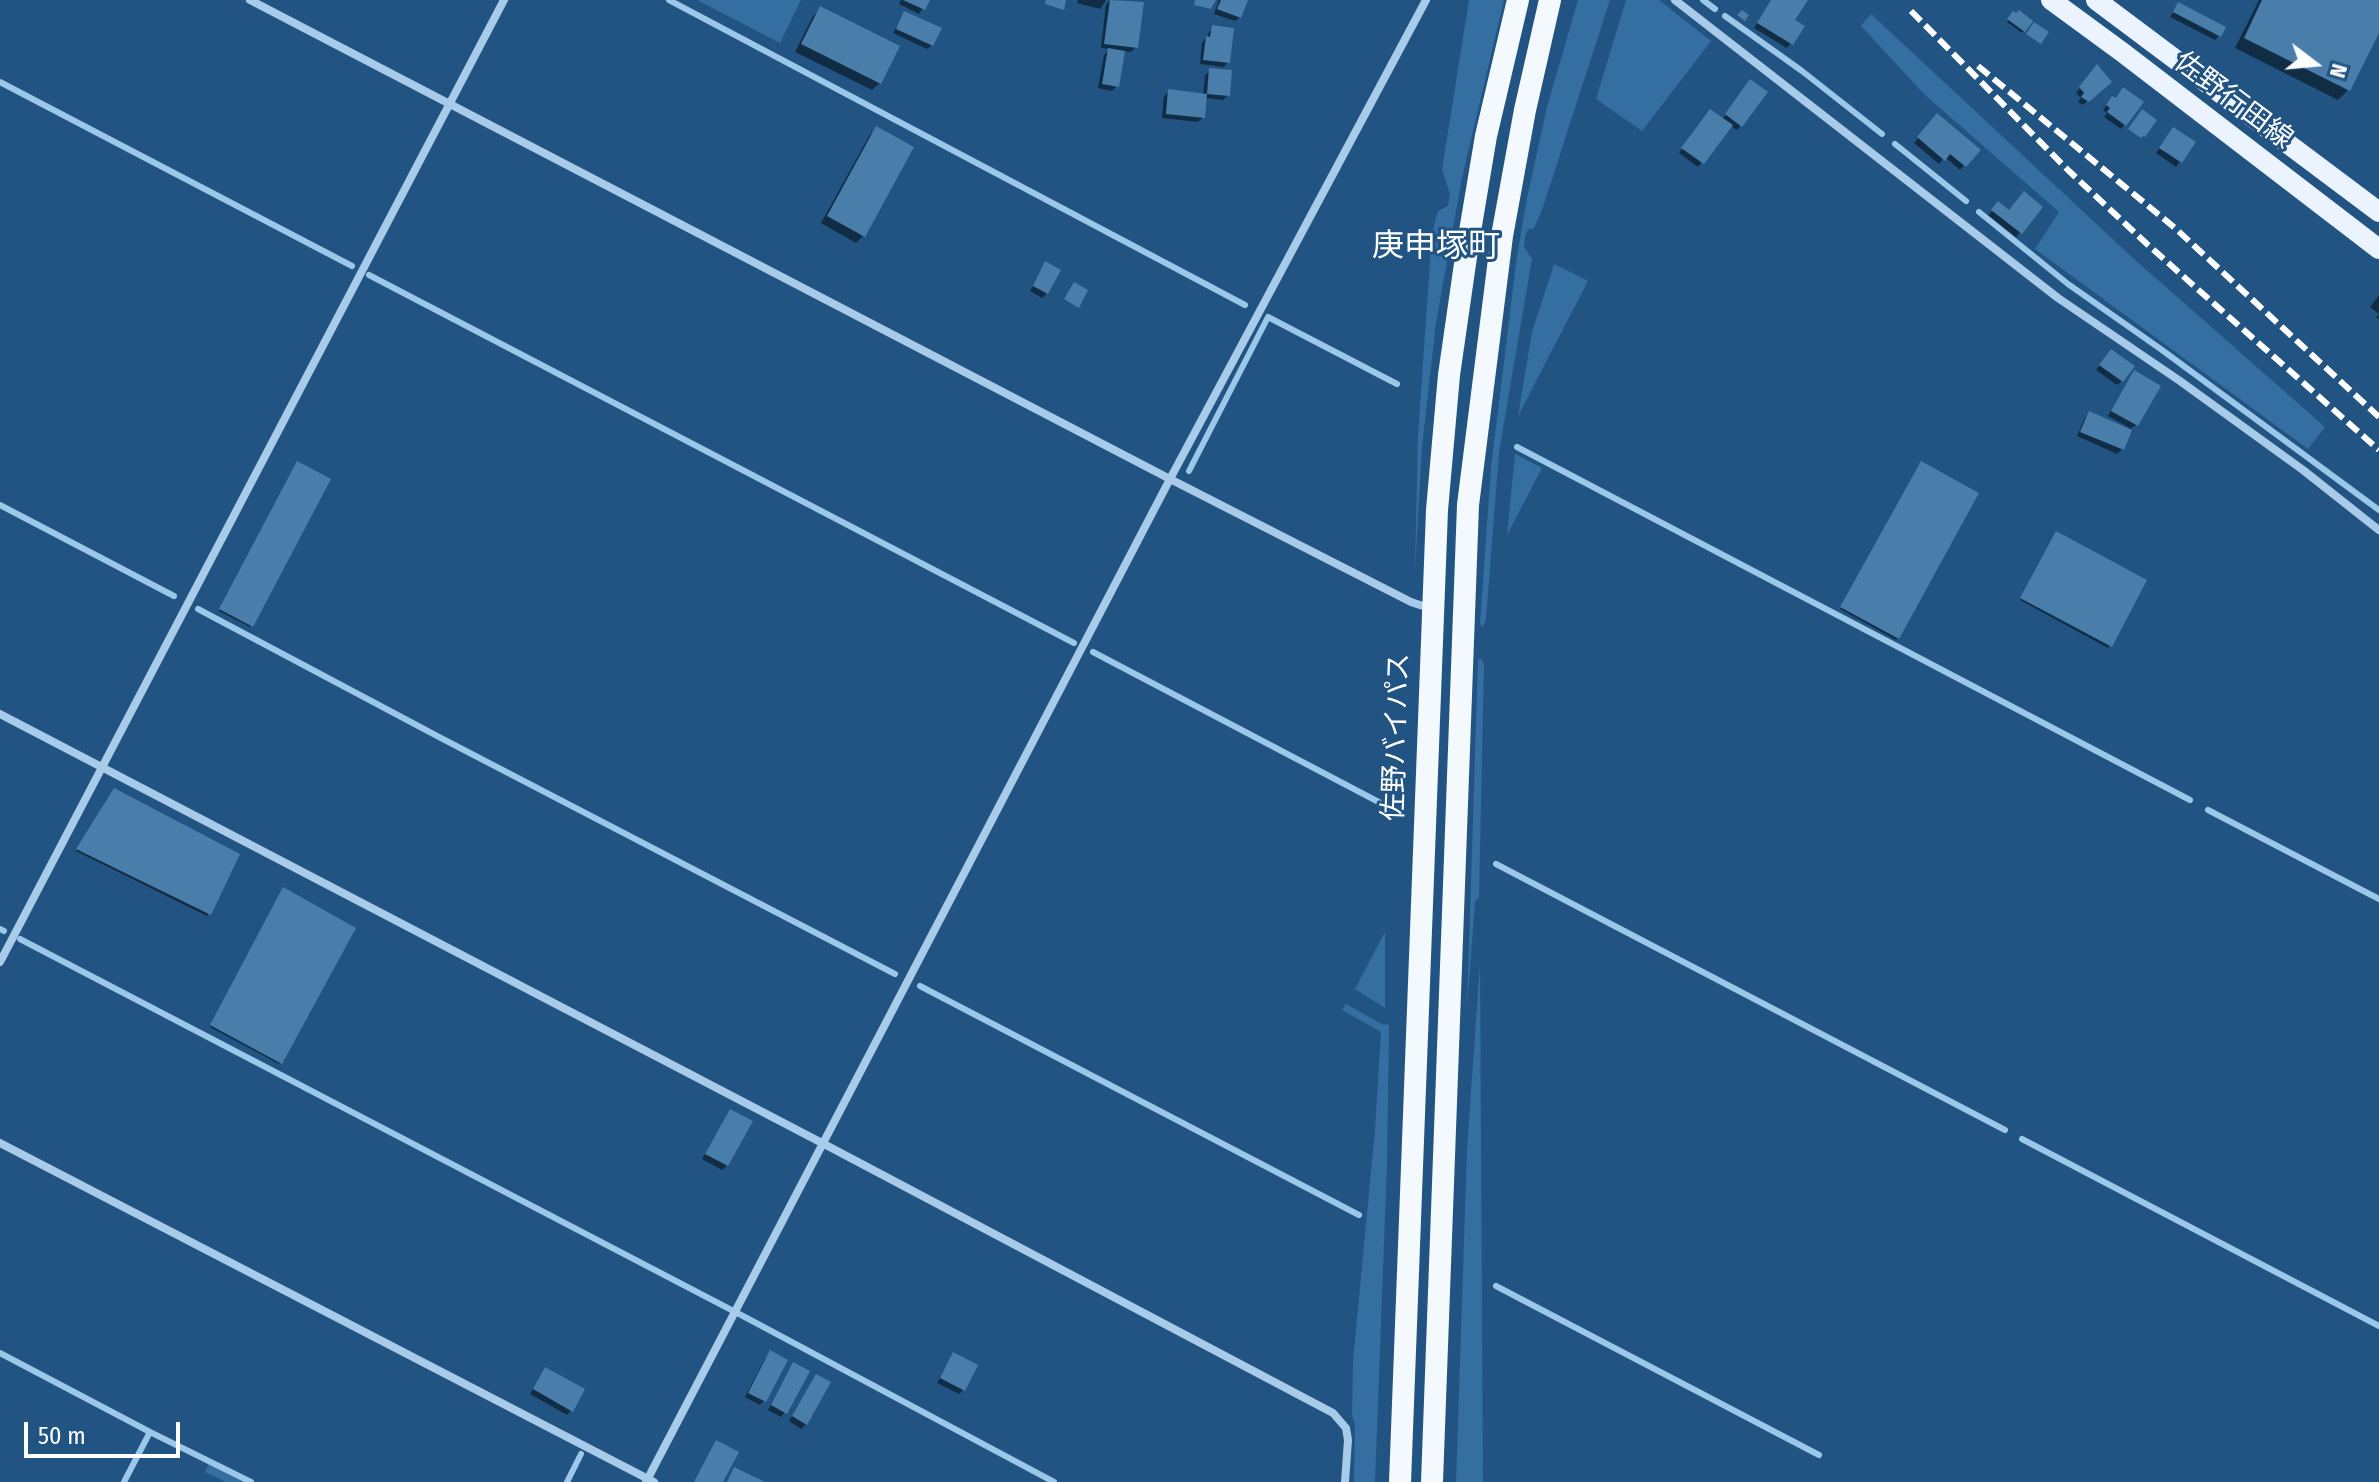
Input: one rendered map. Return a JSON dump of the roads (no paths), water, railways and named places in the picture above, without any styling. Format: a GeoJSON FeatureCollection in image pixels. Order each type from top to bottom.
{"type":"FeatureCollection","features":[{"type":"Feature","properties":{"kind":"highway","name":"佐野バイパス"},"geometry":{"type":"LineString","coordinates":[[1400,1482],[1437,510],[1449,375],[1468,243],[1486,136],[1518,0]]}},
{"type":"Feature","properties":{"kind":"highway"},"geometry":{"type":"LineString","coordinates":[[1432,1482],[1468,505],[1502,236],[1525,110],[1550,0]]}},
{"type":"Feature","properties":{"kind":"highway"},"geometry":{"type":"LineString","coordinates":[[1538,50],[1558,0]]}},
{"type":"Feature","properties":{"kind":"main road","name":"佐野行田線"},"geometry":{"type":"LineString","coordinates":[[2051,0],[2379,249]]}},
{"type":"Feature","properties":{"kind":"main road","name":"佐野行田線"},"geometry":{"type":"LineString","coordinates":[[2096,0],[2379,212]]}},
{"type":"Feature","properties":{"kind":"street"},"geometry":{"type":"LineString","coordinates":[[250,0],[1170,479],[1411,602],[1432,609]]}},
{"type":"Feature","properties":{"kind":"street"},"geometry":{"type":"LineString","coordinates":[[0,962],[504,0]]}},
{"type":"Feature","properties":{"kind":"street"},"geometry":{"type":"LineString","coordinates":[[0,1143],[649,1481],[1170,479],[1426,0]]}},
{"type":"Feature","properties":{"kind":"street"},"geometry":{"type":"LineString","coordinates":[[1675,0],[2058,298],[2180,381],[2303,470],[2379,530]]}},
{"type":"Feature","properties":{"kind":"street"},"geometry":{"type":"LineString","coordinates":[[0,714],[1333,1413],[1346,1428],[1345,1482]]}},
{"type":"Feature","properties":{"kind":"waterway"},"geometry":{"type":"LineString","coordinates":[[669,0],[1245,305]]}},
{"type":"Feature","properties":{"kind":"waterway"},"geometry":{"type":"LineString","coordinates":[[1703,0],[1715,9]]}},
{"type":"Feature","properties":{"kind":"waterway"},"geometry":{"type":"LineString","coordinates":[[1725,16],[1882,134]]}},
{"type":"Feature","properties":{"kind":"waterway"},"geometry":{"type":"LineString","coordinates":[[0,82],[352,266]]}},
{"type":"Feature","properties":{"kind":"waterway"},"geometry":{"type":"LineString","coordinates":[[1895,144],[1966,201]]}},
{"type":"Feature","properties":{"kind":"waterway"},"geometry":{"type":"LineString","coordinates":[[1979,212],[2068,284],[2379,510]]}},
{"type":"Feature","properties":{"kind":"waterway"},"geometry":{"type":"LineString","coordinates":[[369,275],[1074,643]]}},
{"type":"Feature","properties":{"kind":"waterway"},"geometry":{"type":"LineString","coordinates":[[1189,471],[1268,317],[1397,384]]}},
{"type":"Feature","properties":{"kind":"waterway"},"geometry":{"type":"LineString","coordinates":[[1517,447],[2190,800]]}},
{"type":"Feature","properties":{"kind":"waterway"},"geometry":{"type":"LineString","coordinates":[[0,505],[174,596]]}},
{"type":"Feature","properties":{"kind":"waterway"},"geometry":{"type":"LineString","coordinates":[[198,609],[895,974]]}},
{"type":"Feature","properties":{"kind":"waterway"},"geometry":{"type":"LineString","coordinates":[[1093,652],[1392,809]]}},
{"type":"Feature","properties":{"kind":"waterway"},"geometry":{"type":"LineString","coordinates":[[2208,810],[2379,899]]}},
{"type":"Feature","properties":{"kind":"waterway"},"geometry":{"type":"LineString","coordinates":[[1496,864],[2005,1130]]}},
{"type":"Feature","properties":{"kind":"waterway"},"geometry":{"type":"LineString","coordinates":[[0,929],[4,931]]}},
{"type":"Feature","properties":{"kind":"waterway"},"geometry":{"type":"LineString","coordinates":[[20,939],[1054,1482]]}},
{"type":"Feature","properties":{"kind":"waterway"},"geometry":{"type":"LineString","coordinates":[[920,986],[1359,1215]]}},
{"type":"Feature","properties":{"kind":"waterway"},"geometry":{"type":"LineString","coordinates":[[2022,1139],[2379,1326]]}},
{"type":"Feature","properties":{"kind":"waterway"},"geometry":{"type":"LineString","coordinates":[[1496,1286],[1819,1455]]}},
{"type":"Feature","properties":{"kind":"waterway"},"geometry":{"type":"LineString","coordinates":[[0,1353],[150,1432]]}},
{"type":"Feature","properties":{"kind":"waterway"},"geometry":{"type":"LineString","coordinates":[[124,1482],[150,1432],[251,1482]]}},
{"type":"Feature","properties":{"kind":"waterway"},"geometry":{"type":"LineString","coordinates":[[567,1482],[581,1454]]}},
{"type":"Feature","properties":{"kind":"railway"},"geometry":{"type":"LineString","coordinates":[[1911,11],[2069,171],[2379,450]]}},
{"type":"Feature","properties":{"kind":"railway"},"geometry":{"type":"LineString","coordinates":[[1978,66],[2175,228],[2379,417]]}},
{"type":"Feature","properties":{"kind":"district","name":"庚申塚町"},"geometry":{"type":"Point","coordinates":[1436,247]}}]}
